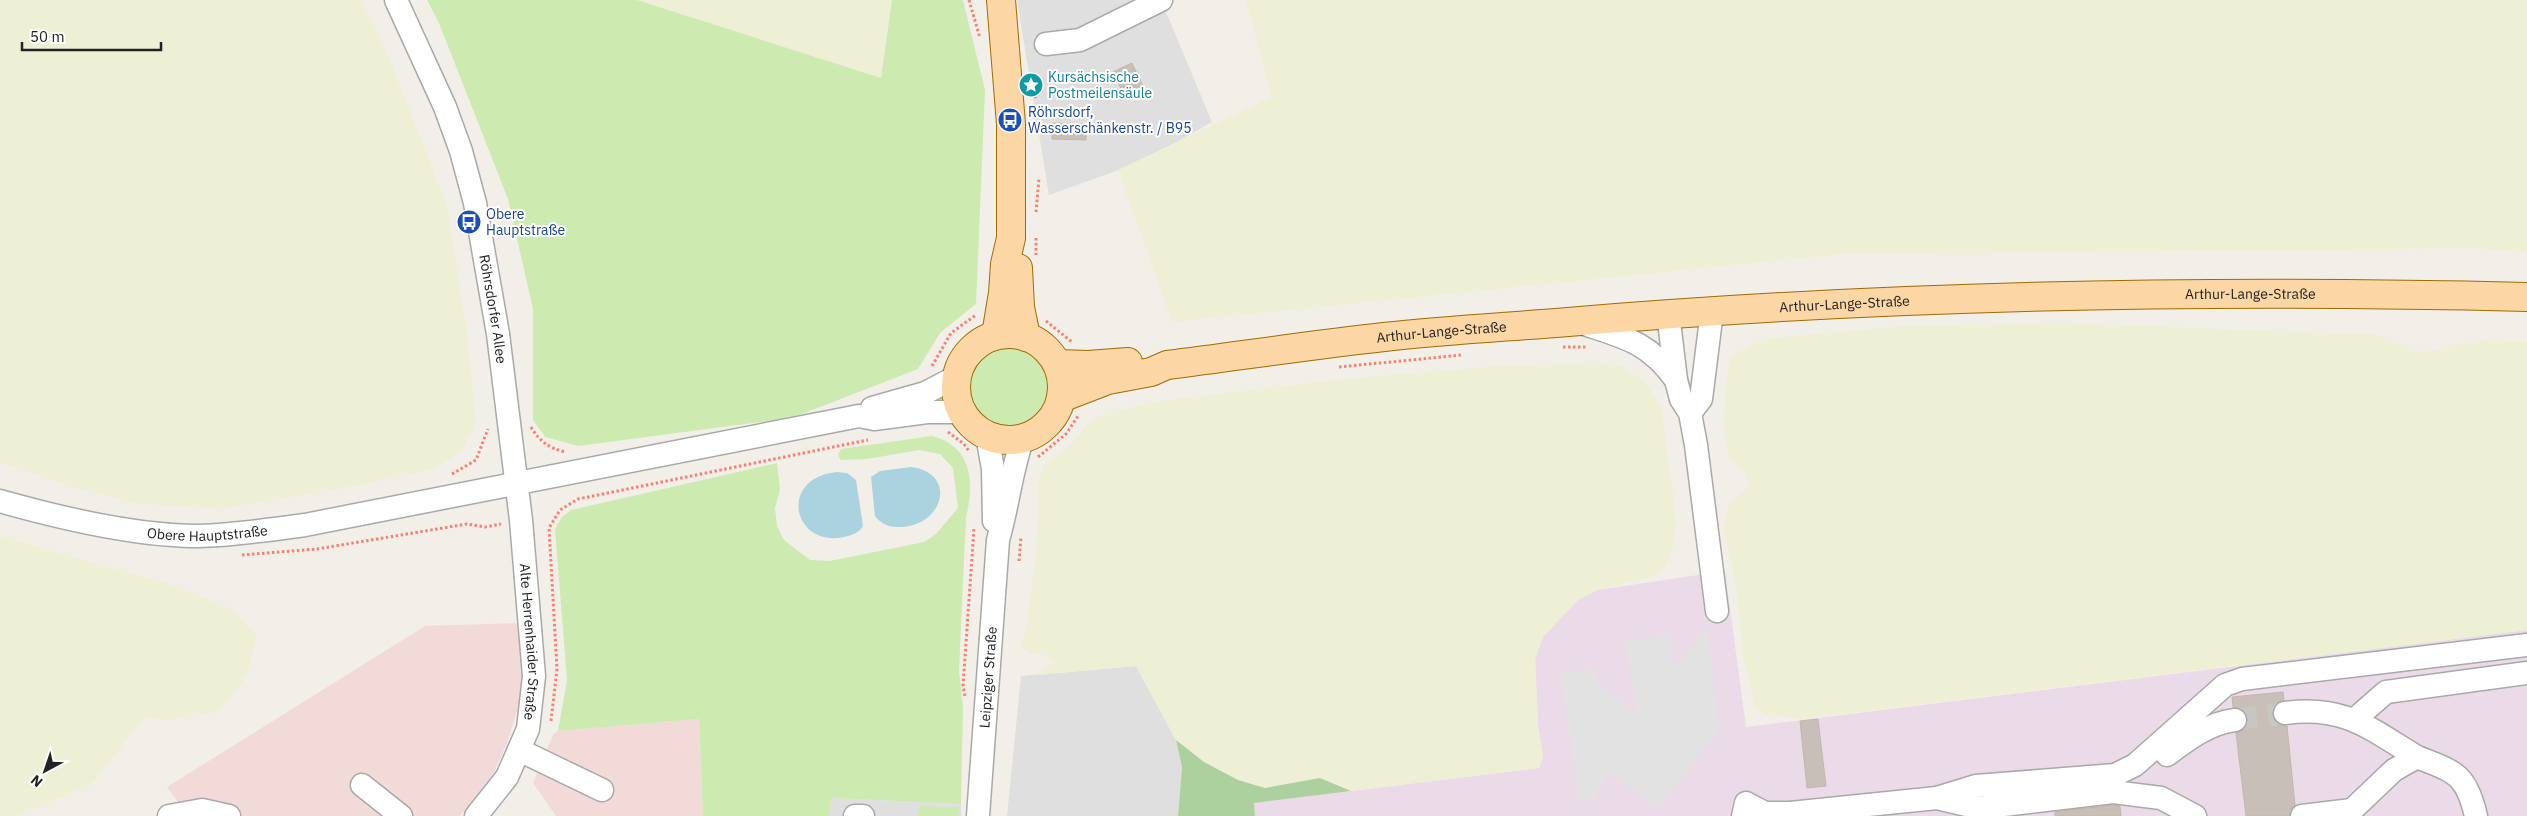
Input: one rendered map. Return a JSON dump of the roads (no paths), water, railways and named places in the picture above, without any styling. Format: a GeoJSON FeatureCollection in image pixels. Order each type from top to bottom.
{"type":"FeatureCollection","features":[{"type":"Feature","properties":{"kind":"main road"},"geometry":{"type":"LineString","coordinates":[[1001,0],[1011,124],[1023,236],[1018,261],[1020,307],[1026,336]]}},
{"type":"Feature","properties":{"kind":"main road"},"geometry":{"type":"LineString","coordinates":[[996,335],[1003,293],[1005,264],[1023,236]]}},
{"type":"Feature","properties":{"kind":"main road","name":"Arthur-Lange-Straße"},"geometry":{"type":"LineString","coordinates":[[1072,404],[1108,380],[1151,372],[1167,365],[1386,337],[1668,313],[1926,299],[2101,294],[2358,293],[2527,297]]}},
{"type":"Feature","properties":{"kind":"main road"},"geometry":{"type":"LineString","coordinates":[[1012,334],[1026,336],[1039,343],[1050,353],[1057,364],[1072,404],[1056,411],[1047,424],[1034,434],[1023,438],[979,445],[973,426],[963,412],[957,396],[960,365],[969,352],[981,342],[996,335],[1012,334]]}},
{"type":"Feature","properties":{"kind":"main road","name":"Arthur-Lange-Straße"},"geometry":{"type":"LineString","coordinates":[[1057,364],[1088,366],[1150,360],[1167,365]]}},
{"type":"Feature","properties":{"kind":"street","name":"Röhrsdorfer Allee"},"geometry":{"type":"LineString","coordinates":[[396,0],[445,107],[461,151],[475,204],[498,334],[516,484]]}},
{"type":"Feature","properties":{"kind":"street"},"geometry":{"type":"LineString","coordinates":[[1046,44],[1080,40],[1161,0]]}},
{"type":"Feature","properties":{"kind":"street"},"geometry":{"type":"LineString","coordinates":[[1690,413],[1701,399],[1712,311]]}},
{"type":"Feature","properties":{"kind":"street"},"geometry":{"type":"LineString","coordinates":[[1668,313],[1676,380],[1681,398],[1690,413],[1696,445],[1717,610]]}},
{"type":"Feature","properties":{"kind":"street"},"geometry":{"type":"LineString","coordinates":[[1576,321],[1642,345],[1663,362],[1676,380]]}},
{"type":"Feature","properties":{"kind":"street","name":"Obere Hauptstraße"},"geometry":{"type":"LineString","coordinates":[[858,416],[870,408],[925,393],[958,376]]}},
{"type":"Feature","properties":{"kind":"street","name":"Obere Hauptstraße"},"geometry":{"type":"LineString","coordinates":[[0,501],[84,522],[156,533],[197,536],[238,534],[305,525],[516,484],[646,456],[858,416],[874,419],[927,412],[963,412]]}},
{"type":"Feature","properties":{"kind":"street","name":"Leipziger Straße"},"geometry":{"type":"LineString","coordinates":[[978,816],[998,540],[1005,517],[1012,470],[1023,438]]}},
{"type":"Feature","properties":{"kind":"street","name":"Leipziger Straße"},"geometry":{"type":"LineString","coordinates":[[979,445],[993,469],[992,516],[998,540]]}},
{"type":"Feature","properties":{"kind":"street","name":"Alte Herrenhaider Straße"},"geometry":{"type":"LineString","coordinates":[[476,816],[507,777],[528,729],[534,676],[516,484]]}},
{"type":"Feature","properties":{"kind":"street"},"geometry":{"type":"LineString","coordinates":[[1743,816],[1746,803],[1766,813],[1790,813],[1937,798],[1976,786],[2115,775],[2135,765],[2225,685],[2242,679],[2527,645]]}},
{"type":"Feature","properties":{"kind":"street"},"geometry":{"type":"LineString","coordinates":[[2355,719],[2386,692],[2527,673]]}},
{"type":"Feature","properties":{"kind":"street"},"geometry":{"type":"LineString","coordinates":[[2285,713],[2310,710],[2355,719],[2417,757],[2454,771],[2470,793],[2476,816]]}},
{"type":"Feature","properties":{"kind":"street"},"geometry":{"type":"LineString","coordinates":[[2113,792],[2149,769],[2190,737],[2224,721],[2235,720]]}},
{"type":"Feature","properties":{"kind":"street"},"geometry":{"type":"LineString","coordinates":[[519,750],[602,790]]}},
{"type":"Feature","properties":{"kind":"street"},"geometry":{"type":"LineString","coordinates":[[2302,816],[2352,810],[2394,770],[2417,757]]}},
{"type":"Feature","properties":{"kind":"street"},"geometry":{"type":"LineString","coordinates":[[362,785],[401,816]]}},
{"type":"Feature","properties":{"kind":"street"},"geometry":{"type":"LineString","coordinates":[[1937,798],[1979,808],[2113,792],[2160,798],[2195,816]]}},
{"type":"Feature","properties":{"kind":"street"},"geometry":{"type":"LineString","coordinates":[[169,816],[202,810],[229,816]]}},
{"type":"Feature","properties":{"kind":"street"},"geometry":{"type":"LineString","coordinates":[[855,816],[863,816]]}},
{"type":"Feature","properties":{"kind":"water"},"geometry":{"type":"Polygon","coordinates":[[[911,467],[926,471],[936,479],[940,489],[939,500],[935,510],[926,519],[913,525],[898,527],[885,524],[875,516],[871,477],[880,471],[911,467]]]}},
{"type":"Feature","properties":{"kind":"water"},"geometry":{"type":"Polygon","coordinates":[[[837,472],[847,473],[856,480],[863,526],[857,532],[844,537],[827,538],[813,532],[804,523],[799,511],[799,498],[806,486],[818,477],[837,472]]]}},
{"type":"Feature","properties":{"kind":"tunnel"},"geometry":{"type":"LineString","coordinates":[[2235,720],[2285,713]]}},
{"type":"Feature","properties":{"kind":"place","name":"Kursächsische Postmeilensäule"},"geometry":{"type":"Point","coordinates":[1031,85]}},
{"type":"Feature","properties":{"kind":"place","name":"Röhrsdorf, Wasserschänkenstr. / B95"},"geometry":{"type":"Point","coordinates":[1010,120]}},
{"type":"Feature","properties":{"kind":"place","name":"Obere Hauptstraße"},"geometry":{"type":"Point","coordinates":[469,222]}}]}
